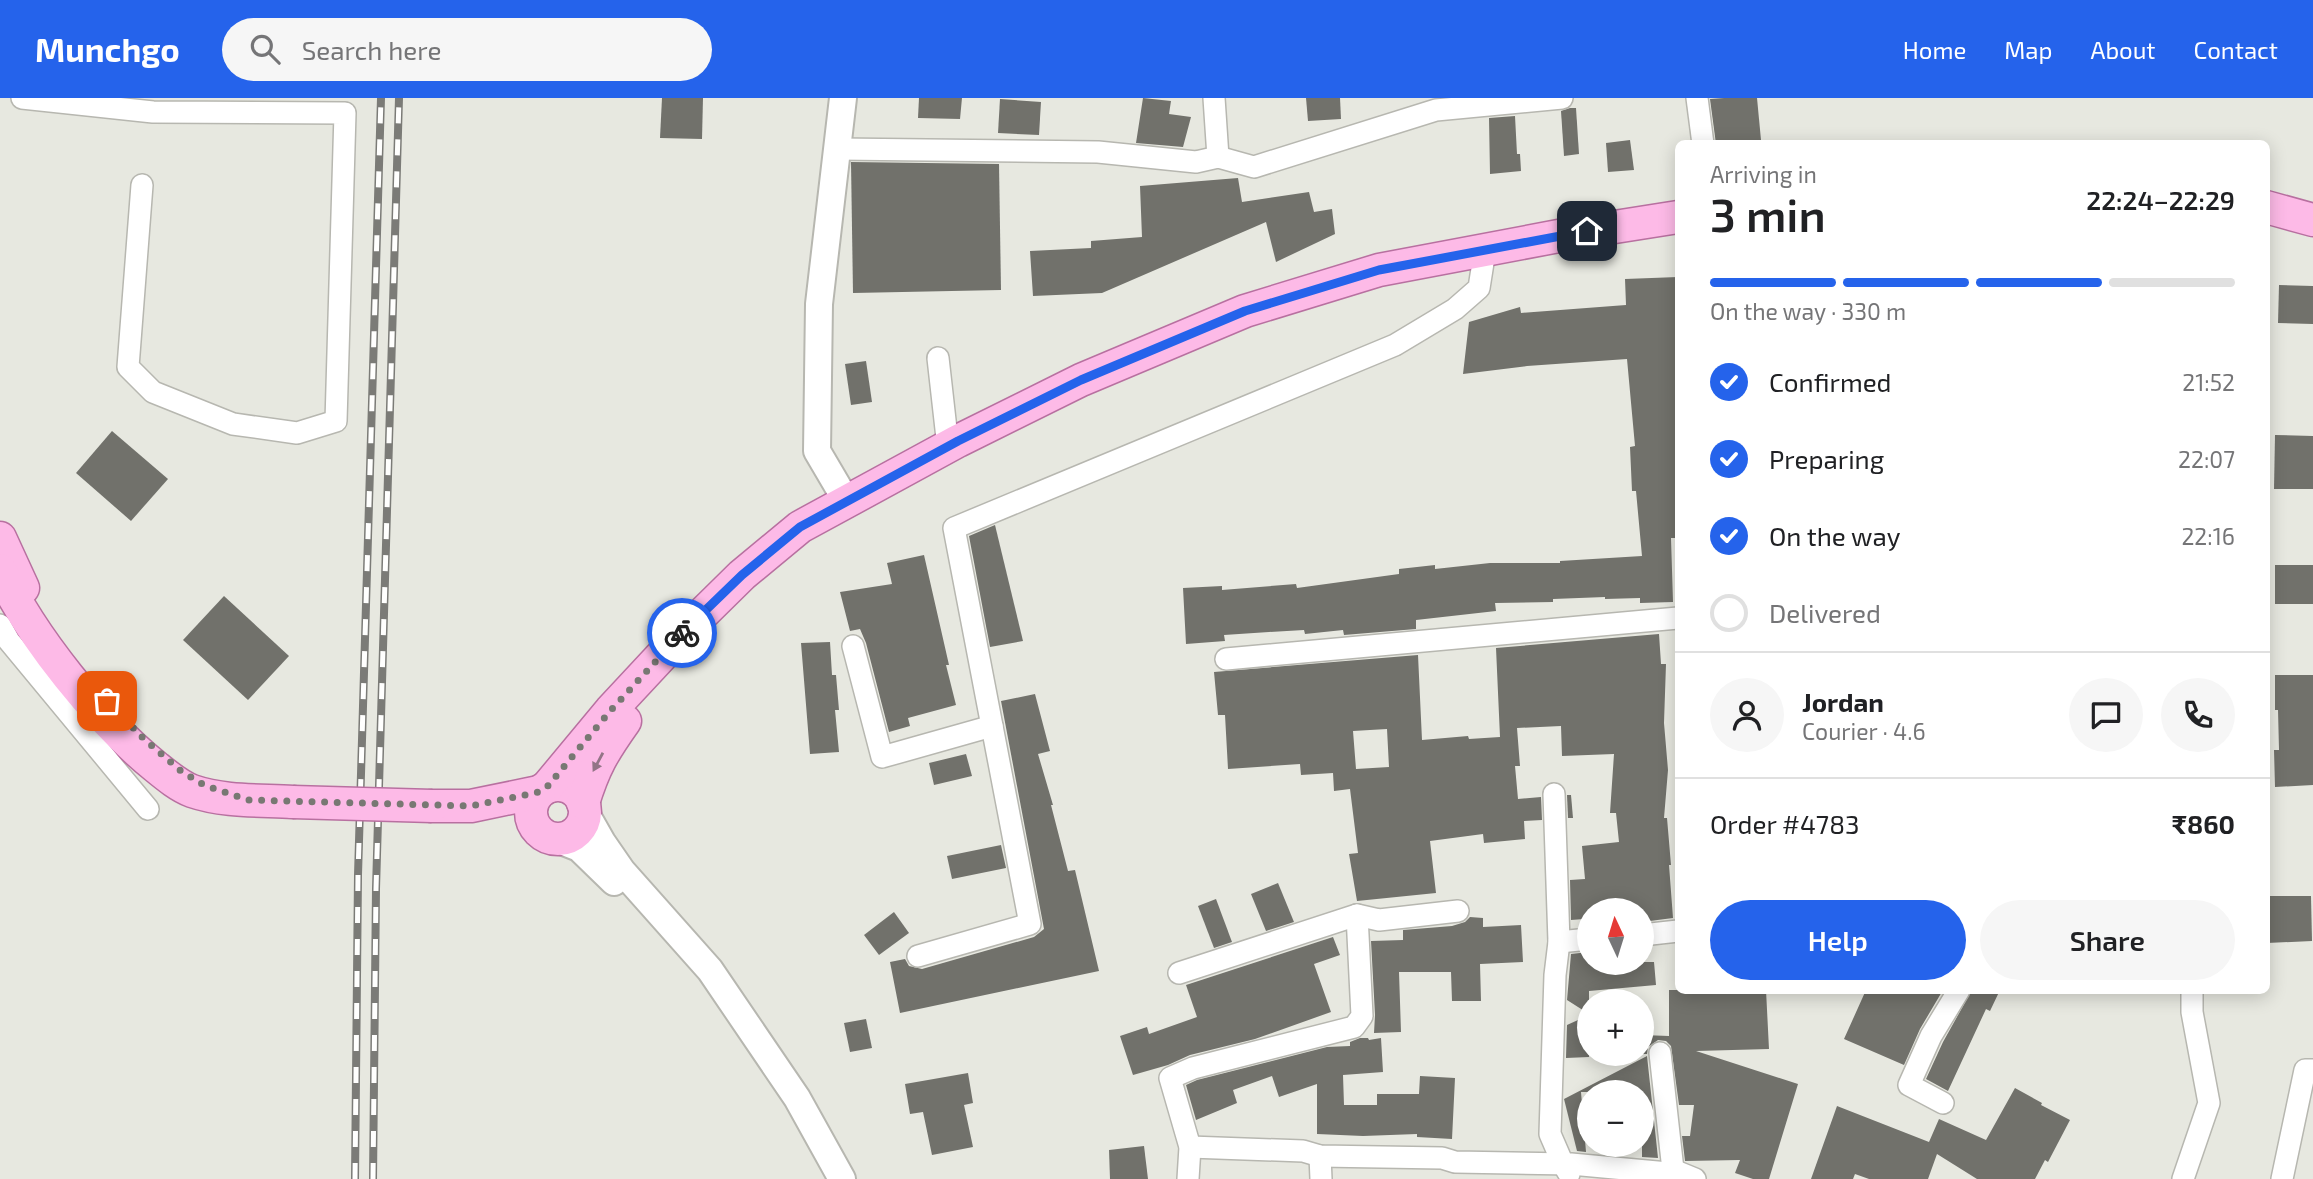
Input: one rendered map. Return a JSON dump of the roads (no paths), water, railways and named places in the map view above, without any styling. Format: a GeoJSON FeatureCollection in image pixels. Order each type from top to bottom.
{"type":"FeatureCollection","features":[{"type":"Feature","properties":{"kind":"main road"},"geometry":{"type":"LineString","coordinates":[[2270,208],[2313,220]]}},
{"type":"Feature","properties":{"kind":"main road"},"geometry":{"type":"LineString","coordinates":[[545,832],[531,807],[543,790],[619,701],[679,637],[742,575],[800,527],[948,447],[1081,380],[1245,311],[1379,270],[1675,218]]}},
{"type":"Feature","properties":{"kind":"main road"},"geometry":{"type":"LineString","coordinates":[[471,806],[515,817],[545,832],[573,834],[583,820],[593,772],[602,754],[634,709],[756,585],[847,502]]}},
{"type":"Feature","properties":{"kind":"main road"},"geometry":{"type":"LineString","coordinates":[[0,538],[19,582],[50,632],[72,662],[119,714],[181,771],[204,785],[248,800]]}},
{"type":"Feature","properties":{"kind":"main road"},"geometry":{"type":"LineString","coordinates":[[0,570],[15,600],[44,644],[89,700],[134,749],[172,780],[189,790],[217,798],[248,800],[471,806],[564,786],[579,795],[584,807]]}},
{"type":"Feature","properties":{"kind":"street"},"geometry":{"type":"LineString","coordinates":[[22,98],[153,112],[345,113],[336,421],[297,433],[233,424],[153,392],[128,368],[142,185]]}},
{"type":"Feature","properties":{"kind":"street"},"geometry":{"type":"LineString","coordinates":[[843,98],[819,304],[817,451],[847,502]]}},
{"type":"Feature","properties":{"kind":"street"},"geometry":{"type":"LineString","coordinates":[[1214,98],[1218,158]]}},
{"type":"Feature","properties":{"kind":"street"},"geometry":{"type":"LineString","coordinates":[[837,149],[1098,152],[1196,162],[1218,158],[1254,167],[1436,110],[1562,98]]}},
{"type":"Feature","properties":{"kind":"street"},"geometry":{"type":"LineString","coordinates":[[1697,98],[1702,140]]}},
{"type":"Feature","properties":{"kind":"street"},"geometry":{"type":"LineString","coordinates":[[918,956],[1030,924],[954,528],[1395,345],[1455,309],[1479,288],[1485,250]]}},
{"type":"Feature","properties":{"kind":"street"},"geometry":{"type":"LineString","coordinates":[[938,358],[948,447]]}},
{"type":"Feature","properties":{"kind":"street"},"geometry":{"type":"LineString","coordinates":[[1226,659],[1675,618]]}},
{"type":"Feature","properties":{"kind":"street"},"geometry":{"type":"LineString","coordinates":[[0,625],[9,641],[148,809]]}},
{"type":"Feature","properties":{"kind":"street"},"geometry":{"type":"LineString","coordinates":[[853,646],[882,757],[992,726]]}},
{"type":"Feature","properties":{"kind":"street"},"geometry":{"type":"LineString","coordinates":[[1554,794],[1559,942],[1555,975],[1550,1134],[1567,1172]]}},
{"type":"Feature","properties":{"kind":"street"},"geometry":{"type":"LineString","coordinates":[[584,807],[602,842],[622,872],[710,970],[797,1098],[842,1179]]}},
{"type":"Feature","properties":{"kind":"street"},"geometry":{"type":"LineString","coordinates":[[545,832],[579,848],[601,867],[703,979],[766,1054]]}},
{"type":"Feature","properties":{"kind":"street"},"geometry":{"type":"LineString","coordinates":[[1179,973],[1357,915],[1379,920],[1458,911]]}},
{"type":"Feature","properties":{"kind":"street"},"geometry":{"type":"LineString","coordinates":[[1188,1179],[1190,1147],[1170,1079],[1193,1068],[1354,1027],[1362,1016],[1357,915]]}},
{"type":"Feature","properties":{"kind":"street"},"geometry":{"type":"LineString","coordinates":[[1654,933],[1675,931]]}},
{"type":"Feature","properties":{"kind":"street"},"geometry":{"type":"LineString","coordinates":[[1559,942],[1577,940]]}},
{"type":"Feature","properties":{"kind":"street"},"geometry":{"type":"LineString","coordinates":[[1942,1103],[1909,1084],[1931,1036],[1957,994]]}},
{"type":"Feature","properties":{"kind":"street"},"geometry":{"type":"LineString","coordinates":[[2183,1179],[2209,1103],[2192,1012],[2192,994]]}},
{"type":"Feature","properties":{"kind":"street"},"geometry":{"type":"LineString","coordinates":[[1660,1053],[1673,1170]]}},
{"type":"Feature","properties":{"kind":"street"},"geometry":{"type":"LineString","coordinates":[[2282,1179],[2305,1070],[2313,1070]]}},
{"type":"Feature","properties":{"kind":"street"},"geometry":{"type":"LineString","coordinates":[[1190,1147],[1303,1151],[1320,1156],[1441,1158],[1455,1171],[1668,1173],[1673,1170]]}},
{"type":"Feature","properties":{"kind":"street"},"geometry":{"type":"LineString","coordinates":[[1320,1156],[1321,1179]]}},
{"type":"Feature","properties":{"kind":"street"},"geometry":{"type":"LineString","coordinates":[[1673,1170],[1696,1179]]}},
{"type":"Feature","properties":{"kind":"railway"},"geometry":{"type":"LineString","coordinates":[[355,1179],[358,875],[381,98]]}},
{"type":"Feature","properties":{"kind":"railway"},"geometry":{"type":"LineString","coordinates":[[373,1179],[376,889],[399,98]]}}]}
